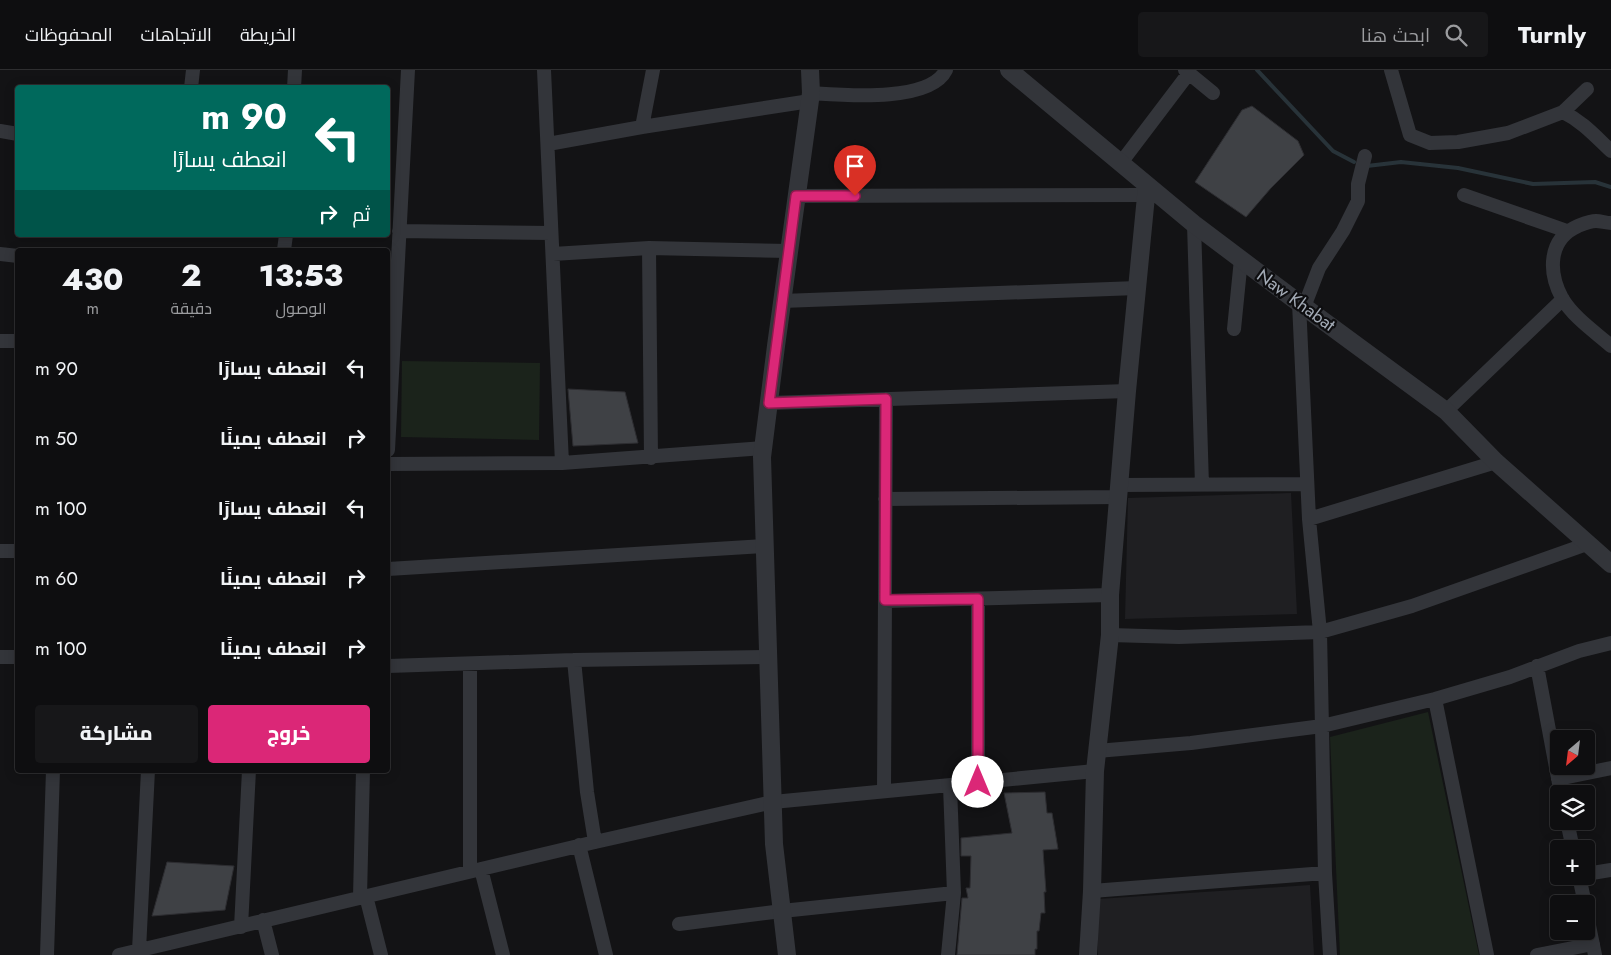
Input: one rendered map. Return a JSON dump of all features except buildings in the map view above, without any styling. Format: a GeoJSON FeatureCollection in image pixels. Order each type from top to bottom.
{"type":"FeatureCollection","features":[{"type":"Feature","properties":{"kind":"street"},"geometry":{"type":"LineString","coordinates":[[191,85],[193,70]]}},
{"type":"Feature","properties":{"kind":"street"},"geometry":{"type":"LineString","coordinates":[[294,85],[295,70]]}},
{"type":"Feature","properties":{"kind":"street"},"geometry":{"type":"LineString","coordinates":[[390,349],[391,288],[399,231],[408,70]]}},
{"type":"Feature","properties":{"kind":"street"},"geometry":{"type":"LineString","coordinates":[[544,70],[562,464]]}},
{"type":"Feature","properties":{"kind":"street"},"geometry":{"type":"LineString","coordinates":[[642,127],[653,70]]}},
{"type":"Feature","properties":{"kind":"street"},"geometry":{"type":"LineString","coordinates":[[787,955],[774,844],[762,457],[810,97],[810,70]]}},
{"type":"Feature","properties":{"kind":"street"},"geometry":{"type":"LineString","coordinates":[[548,144],[810,97],[862,96],[913,91],[938,81],[946,70]]}},
{"type":"Feature","properties":{"kind":"street","name":"Naw Khabat"},"geometry":{"type":"LineString","coordinates":[[1009,70],[1120,164],[1147,190],[1446,411],[1496,462],[1587,544],[1610,561]]}},
{"type":"Feature","properties":{"kind":"street"},"geometry":{"type":"LineString","coordinates":[[1391,70],[1410,135],[1430,143],[1458,142],[1508,133],[1563,112],[1587,89]]}},
{"type":"Feature","properties":{"kind":"street"},"geometry":{"type":"LineString","coordinates":[[1120,164],[1187,72],[1212,93]]}},
{"type":"Feature","properties":{"kind":"street"},"geometry":{"type":"LineString","coordinates":[[1563,112],[1576,118],[1611,151]]}},
{"type":"Feature","properties":{"kind":"street"},"geometry":{"type":"LineString","coordinates":[[0,131],[15,134]]}},
{"type":"Feature","properties":{"kind":"street"},"geometry":{"type":"LineString","coordinates":[[1330,955],[1325,872],[1320,632],[1309,520],[1301,305],[1319,268],[1343,231],[1358,201],[1358,184],[1365,156]]}},
{"type":"Feature","properties":{"kind":"street"},"geometry":{"type":"LineString","coordinates":[[796,196],[1147,190],[1127,391],[1110,595],[1110,635],[1095,771],[1092,891],[1088,955]]}},
{"type":"Feature","properties":{"kind":"street"},"geometry":{"type":"LineString","coordinates":[[1464,195],[1567,231]]}},
{"type":"Feature","properties":{"kind":"street"},"geometry":{"type":"LineString","coordinates":[[1611,223],[1594,221],[1567,231],[1557,242],[1553,257],[1557,286],[1563,299],[1577,316],[1611,346]]}},
{"type":"Feature","properties":{"kind":"street"},"geometry":{"type":"LineString","coordinates":[[1194,224],[1202,485]]}},
{"type":"Feature","properties":{"kind":"street"},"geometry":{"type":"LineString","coordinates":[[399,231],[552,233]]}},
{"type":"Feature","properties":{"kind":"street"},"geometry":{"type":"LineString","coordinates":[[553,254],[649,248],[789,250]]}},
{"type":"Feature","properties":{"kind":"street"},"geometry":{"type":"LineString","coordinates":[[649,248],[651,458]]}},
{"type":"Feature","properties":{"kind":"street"},"geometry":{"type":"LineString","coordinates":[[0,254],[15,256]]}},
{"type":"Feature","properties":{"kind":"street"},"geometry":{"type":"LineString","coordinates":[[1234,329],[1241,259]]}},
{"type":"Feature","properties":{"kind":"street"},"geometry":{"type":"LineString","coordinates":[[782,300],[1137,288]]}},
{"type":"Feature","properties":{"kind":"street"},"geometry":{"type":"LineString","coordinates":[[1446,411],[1563,299]]}},
{"type":"Feature","properties":{"kind":"street"},"geometry":{"type":"LineString","coordinates":[[0,341],[15,341]]}},
{"type":"Feature","properties":{"kind":"street"},"geometry":{"type":"LineString","coordinates":[[769,403],[1127,391]]}},
{"type":"Feature","properties":{"kind":"street"},"geometry":{"type":"LineString","coordinates":[[884,791],[886,399]]}},
{"type":"Feature","properties":{"kind":"street"},"geometry":{"type":"LineString","coordinates":[[390,464],[562,464],[764,448]]}},
{"type":"Feature","properties":{"kind":"street"},"geometry":{"type":"LineString","coordinates":[[1309,520],[1496,462]]}},
{"type":"Feature","properties":{"kind":"street"},"geometry":{"type":"LineString","coordinates":[[885,499],[1119,491],[1202,485],[1308,484]]}},
{"type":"Feature","properties":{"kind":"street"},"geometry":{"type":"LineString","coordinates":[[1110,635],[1179,637],[1320,632],[1412,606],[1587,544]]}},
{"type":"Feature","properties":{"kind":"street"},"geometry":{"type":"LineString","coordinates":[[390,569],[765,546]]}},
{"type":"Feature","properties":{"kind":"street"},"geometry":{"type":"LineString","coordinates":[[0,551],[15,551]]}},
{"type":"Feature","properties":{"kind":"street"},"geometry":{"type":"LineString","coordinates":[[885,600],[1110,595]]}},
{"type":"Feature","properties":{"kind":"street"},"geometry":{"type":"LineString","coordinates":[[978,599],[978,782]]}},
{"type":"Feature","properties":{"kind":"street"},"geometry":{"type":"LineString","coordinates":[[1097,751],[1190,743],[1322,726],[1435,699],[1510,677],[1579,651],[1611,642]]}},
{"type":"Feature","properties":{"kind":"street"},"geometry":{"type":"LineString","coordinates":[[0,657],[15,657]]}},
{"type":"Feature","properties":{"kind":"street"},"geometry":{"type":"LineString","coordinates":[[390,666],[574,660],[769,657]]}},
{"type":"Feature","properties":{"kind":"street"},"geometry":{"type":"LineString","coordinates":[[574,660],[587,792],[595,842]]}},
{"type":"Feature","properties":{"kind":"street"},"geometry":{"type":"LineString","coordinates":[[470,664],[476,870],[503,955]]}},
{"type":"Feature","properties":{"kind":"street"},"geometry":{"type":"LineString","coordinates":[[1537,666],[1560,785]]}},
{"type":"Feature","properties":{"kind":"street"},"geometry":{"type":"LineString","coordinates":[[1435,699],[1487,955]]}},
{"type":"Feature","properties":{"kind":"street"},"geometry":{"type":"LineString","coordinates":[[1558,779],[1611,768]]}},
{"type":"Feature","properties":{"kind":"street"},"geometry":{"type":"LineString","coordinates":[[119,955],[139,950],[168,949],[263,920],[773,802],[1095,771]]}},
{"type":"Feature","properties":{"kind":"street"},"geometry":{"type":"LineString","coordinates":[[47,955],[53,773]]}},
{"type":"Feature","properties":{"kind":"street"},"geometry":{"type":"LineString","coordinates":[[139,950],[148,773]]}},
{"type":"Feature","properties":{"kind":"street"},"geometry":{"type":"LineString","coordinates":[[240,927],[249,773]]}},
{"type":"Feature","properties":{"kind":"street"},"geometry":{"type":"LineString","coordinates":[[363,773],[363,897],[381,955]]}},
{"type":"Feature","properties":{"kind":"street"},"geometry":{"type":"LineString","coordinates":[[948,955],[954,893],[950,786]]}},
{"type":"Feature","properties":{"kind":"street"},"geometry":{"type":"LineString","coordinates":[[579,846],[606,955]]}},
{"type":"Feature","properties":{"kind":"street"},"geometry":{"type":"LineString","coordinates":[[1595,873],[1611,870]]}},
{"type":"Feature","properties":{"kind":"street"},"geometry":{"type":"LineString","coordinates":[[1092,891],[1325,872]]}},
{"type":"Feature","properties":{"kind":"street"},"geometry":{"type":"LineString","coordinates":[[679,924],[954,893]]}},
{"type":"Feature","properties":{"kind":"street"},"geometry":{"type":"LineString","coordinates":[[263,920],[272,955]]}},
{"type":"Feature","properties":{"kind":"street"},"geometry":{"type":"LineString","coordinates":[[1537,955],[1594,949]]}},
{"type":"Feature","properties":{"kind":"shaded area"},"geometry":{"type":"Polygon","coordinates":[[[402,361],[540,363],[539,440],[401,437],[402,361]]]}},
{"type":"Feature","properties":{"kind":"shaded area"},"geometry":{"type":"Polygon","coordinates":[[[1291,493],[1297,614],[1125,619],[1128,498],[1291,493]]]}},
{"type":"Feature","properties":{"kind":"shaded area"},"geometry":{"type":"Polygon","coordinates":[[[1428,712],[1479,955],[1340,955],[1330,737],[1428,712]]]}},
{"type":"Feature","properties":{"kind":"shaded area"},"geometry":{"type":"Polygon","coordinates":[[[1310,885],[1314,955],[1098,955],[1098,899],[1310,885]]]}},
{"type":"Feature","properties":{"kind":"waterway"},"geometry":{"type":"LineString","coordinates":[[1257,70],[1333,151],[1354,162]]}},
{"type":"Feature","properties":{"kind":"waterway"},"geometry":{"type":"LineString","coordinates":[[1367,166],[1401,162],[1458,168],[1533,184],[1595,182],[1611,187]]}},
{"type":"Feature","properties":{"kind":"route"},"geometry":{"type":"LineString","coordinates":[[855,196],[796,196],[769,403],[886,399],[885,600],[978,599],[978,782]]}}]}
